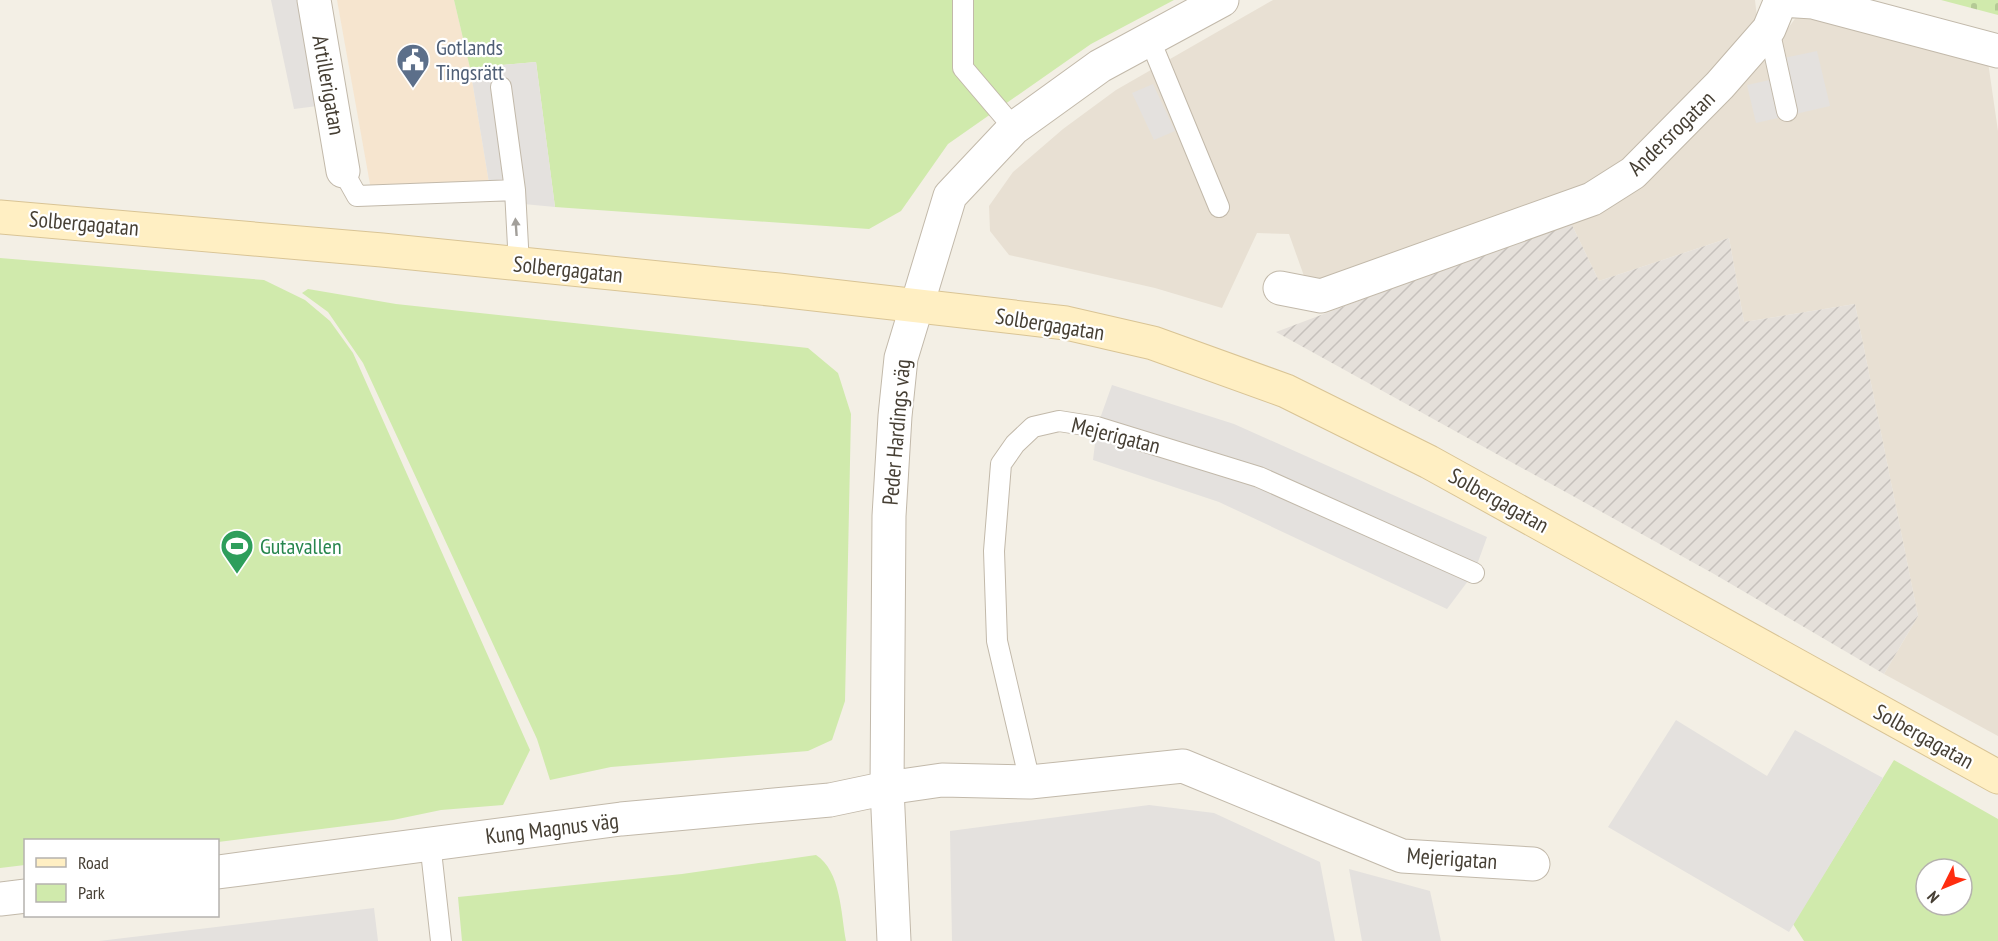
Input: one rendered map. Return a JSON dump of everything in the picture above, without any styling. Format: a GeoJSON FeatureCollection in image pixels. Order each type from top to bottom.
{"type":"FeatureCollection","features":[{"type":"Feature","properties":{"kind":"main road","name":"Solbergagatan"},"geometry":{"type":"LineString","coordinates":[[0,217],[519,265],[916,305],[1066,322],[1153,343],[1286,391],[1429,462],[1998,777]]}},
{"type":"Feature","properties":{"kind":"street","name":"Artillerigatan"},"geometry":{"type":"LineString","coordinates":[[314,0],[343,171]]}},
{"type":"Feature","properties":{"kind":"street","name":"Peder Hardings väg"},"geometry":{"type":"LineString","coordinates":[[894,941],[887,788],[889,516],[895,416],[901,358],[950,196],[1014,128],[1100,66],[1222,0]]}},
{"type":"Feature","properties":{"kind":"street"},"geometry":{"type":"LineString","coordinates":[[1777,10],[1813,2],[1998,51]]}},
{"type":"Feature","properties":{"kind":"street","name":"Andersrogatan"},"geometry":{"type":"LineString","coordinates":[[1280,288],[1321,296],[1592,199],[1633,173],[1720,86],[1777,10]]}},
{"type":"Feature","properties":{"kind":"street","name":"Mejerigatan"},"geometry":{"type":"LineString","coordinates":[[887,788],[942,780],[1030,782],[1183,766],[1402,856],[1533,864]]}},
{"type":"Feature","properties":{"kind":"street","name":"Kung Magnus väg"},"geometry":{"type":"LineString","coordinates":[[219,872],[430,842],[621,819],[830,800],[887,788]]}},
{"type":"Feature","properties":{"kind":"street"},"geometry":{"type":"LineString","coordinates":[[0,899],[24,896]]}},
{"type":"Feature","properties":{"kind":"lane"},"geometry":{"type":"LineString","coordinates":[[963,0],[963,68],[1014,128]]}},
{"type":"Feature","properties":{"kind":"lane"},"geometry":{"type":"LineString","coordinates":[[1777,10],[1787,111]]}},
{"type":"Feature","properties":{"kind":"lane"},"geometry":{"type":"LineString","coordinates":[[1150,40],[1219,207]]}},
{"type":"Feature","properties":{"kind":"lane"},"geometry":{"type":"LineString","coordinates":[[501,87],[515,190],[519,265]]}},
{"type":"Feature","properties":{"kind":"lane"},"geometry":{"type":"LineString","coordinates":[[343,171],[357,196],[515,190]]}},
{"type":"Feature","properties":{"kind":"lane","name":"Mejerigatan"},"geometry":{"type":"LineString","coordinates":[[1030,782],[998,641],[994,551],[1001,464],[1015,444],[1033,427],[1059,421],[1097,427],[1259,477],[1474,573]]}},
{"type":"Feature","properties":{"kind":"lane"},"geometry":{"type":"LineString","coordinates":[[430,842],[441,941]]}},
{"type":"Feature","properties":{"kind":"shaded area"},"geometry":{"type":"Polygon","coordinates":[[[271,0],[314,0],[333,104],[294,109],[271,0]]]}},
{"type":"Feature","properties":{"kind":"shaded area"},"geometry":{"type":"Polygon","coordinates":[[[337,0],[454,0],[470,68],[492,201],[373,201],[337,0]]]}},
{"type":"Feature","properties":{"kind":"shaded area"},"geometry":{"type":"Polygon","coordinates":[[[1273,0],[1755,0],[1757,18],[1709,75],[1624,164],[1585,186],[1320,280],[1304,276],[1289,234],[1257,233],[1222,308],[1155,288],[1009,255],[990,231],[989,206],[1013,172],[1063,129],[1116,90],[1273,0]]]}},
{"type":"Feature","properties":{"kind":"shaded area"},"geometry":{"type":"Polygon","coordinates":[[[1815,14],[1988,62],[1998,131],[1998,736],[1884,674],[1918,616],[1855,304],[1744,322],[1729,238],[1599,281],[1570,221],[1783,35],[1797,16],[1815,14]]]}},
{"type":"Feature","properties":{"kind":"shaded area"},"geometry":{"type":"Polygon","coordinates":[[[1817,51],[1830,106],[1756,123],[1747,85],[1774,79],[1770,61],[1817,51]]]}},
{"type":"Feature","properties":{"kind":"shaded area"},"geometry":{"type":"Polygon","coordinates":[[[536,62],[555,207],[492,201],[470,68],[536,62]]]}},
{"type":"Feature","properties":{"kind":"shaded area"},"geometry":{"type":"Polygon","coordinates":[[[1153,84],[1175,131],[1154,140],[1132,93],[1153,84]]]}},
{"type":"Feature","properties":{"kind":"shaded area"},"geometry":{"type":"Polygon","coordinates":[[[1570,221],[1599,281],[1729,238],[1744,322],[1855,304],[1918,616],[1884,674],[1714,574],[1276,332],[1570,221]]]}},
{"type":"Feature","properties":{"kind":"shaded area"},"geometry":{"type":"Polygon","coordinates":[[[1112,385],[1234,424],[1487,537],[1474,573],[1447,609],[1219,502],[1093,460],[1097,427],[1112,385]]]}},
{"type":"Feature","properties":{"kind":"shaded area"},"geometry":{"type":"Polygon","coordinates":[[[1676,720],[1767,776],[1795,730],[1883,778],[1789,932],[1608,827],[1676,720]]]}},
{"type":"Feature","properties":{"kind":"shaded area"},"geometry":{"type":"Polygon","coordinates":[[[1149,805],[1214,813],[1320,862],[1335,941],[952,941],[950,831],[1149,805]]]}},
{"type":"Feature","properties":{"kind":"shaded area"},"geometry":{"type":"Polygon","coordinates":[[[1349,869],[1430,891],[1441,941],[1362,941],[1349,869]]]}},
{"type":"Feature","properties":{"kind":"shaded area"},"geometry":{"type":"Polygon","coordinates":[[[374,908],[378,941],[99,941],[374,908]]]}},
{"type":"Feature","properties":{"kind":"green space"},"geometry":{"type":"Polygon","coordinates":[[[454,0],[1174,0],[1091,44],[948,144],[901,211],[869,229],[555,207],[536,62],[470,68],[454,0]]]}},
{"type":"Feature","properties":{"kind":"green space"},"geometry":{"type":"Polygon","coordinates":[[[1941,0],[1998,0],[1998,15],[1941,0]]]}},
{"type":"Feature","properties":{"kind":"green space","name":"Gutavallen"},"geometry":{"type":"Polygon","coordinates":[[[0,258],[264,280],[305,300],[330,321],[353,353],[530,750],[503,805],[441,810],[393,820],[219,842],[219,839],[24,839],[24,865],[0,868],[0,258]]]}},
{"type":"Feature","properties":{"kind":"green space"},"geometry":{"type":"Polygon","coordinates":[[[308,289],[396,304],[808,348],[838,373],[851,414],[845,701],[832,740],[808,751],[611,767],[550,780],[537,739],[363,363],[328,312],[302,293],[308,289]]]}},
{"type":"Feature","properties":{"kind":"green space"},"geometry":{"type":"Polygon","coordinates":[[[1894,760],[1998,819],[1998,941],[1804,941],[1793,924],[1894,760]]]}},
{"type":"Feature","properties":{"kind":"green space"},"geometry":{"type":"Polygon","coordinates":[[[816,855],[831,871],[835,882],[846,941],[462,941],[458,897],[682,874],[816,855]]]}},
{"type":"Feature","properties":{"kind":"place","name":"Gotlands Tingsrätt"},"geometry":{"type":"Point","coordinates":[413,89]}},
{"type":"Feature","properties":{"kind":"place","name":"Gutavallen"},"geometry":{"type":"Point","coordinates":[237,575]}}]}
